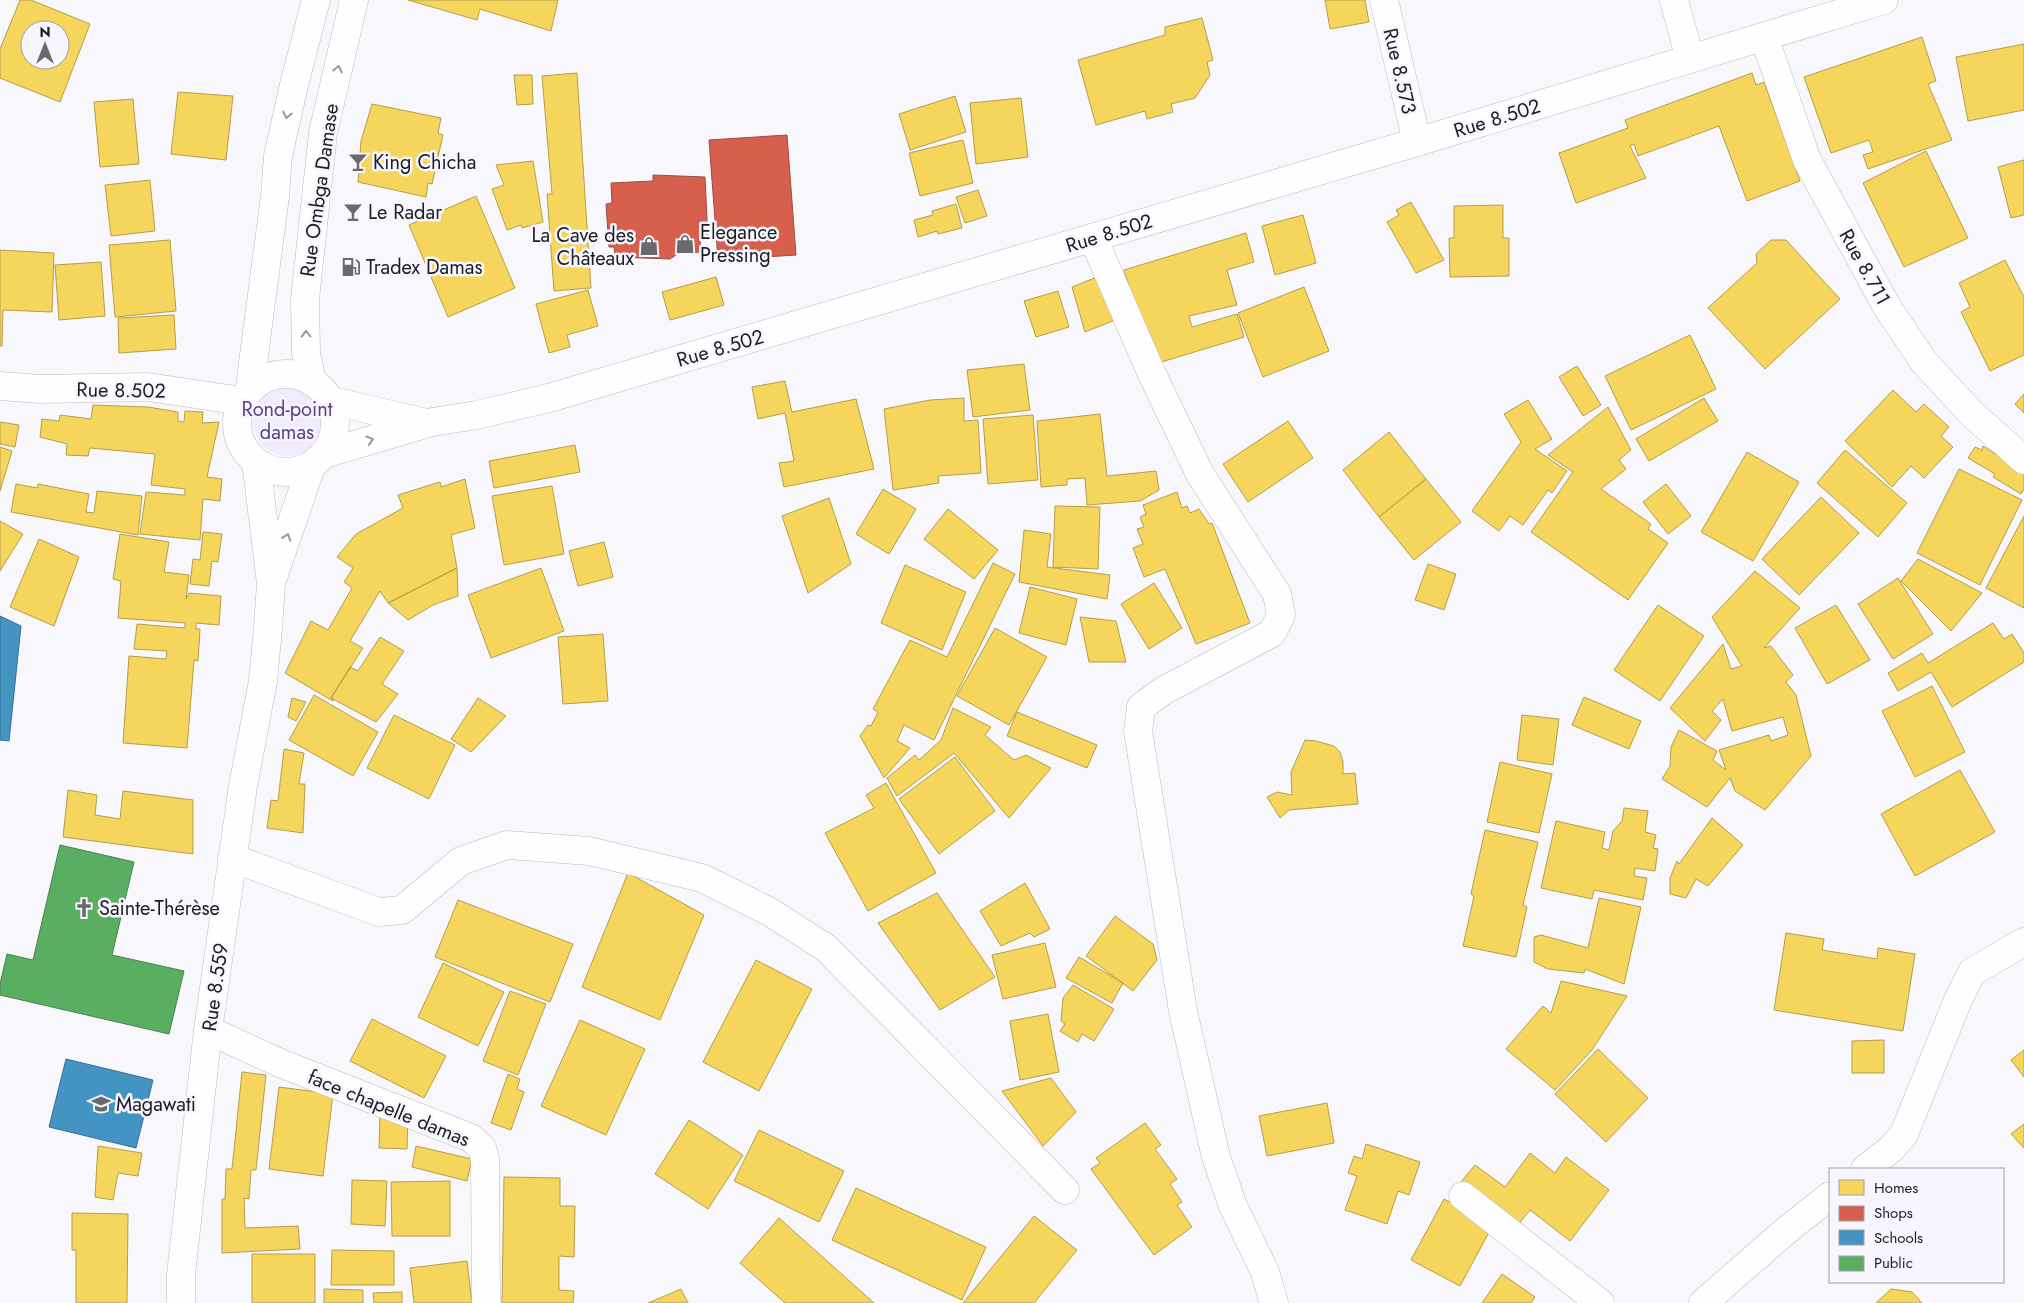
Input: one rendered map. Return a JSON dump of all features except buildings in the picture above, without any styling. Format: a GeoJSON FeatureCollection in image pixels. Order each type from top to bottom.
{"type":"FeatureCollection","features":[{"type":"Feature","properties":{"kind":"street","name":"Rue Ombga Damase"},"geometry":{"type":"LineString","coordinates":[[247,395],[275,196],[278,156],[316,0]]}},
{"type":"Feature","properties":{"kind":"street","name":"Rue Ombga Damase"},"geometry":{"type":"LineString","coordinates":[[320,391],[306,353],[305,299],[322,143],[354,0]]}},
{"type":"Feature","properties":{"kind":"street","name":"Rue 8.573"},"geometry":{"type":"LineString","coordinates":[[1384,0],[1416,142]]}},
{"type":"Feature","properties":{"kind":"street"},"geometry":{"type":"LineString","coordinates":[[1674,0],[1690,59]]}},
{"type":"Feature","properties":{"kind":"street","name":"Rue 8.502"},"geometry":{"type":"LineString","coordinates":[[320,391],[426,423],[477,415],[549,398],[1416,142],[1884,0]]}},
{"type":"Feature","properties":{"kind":"street","name":"Rue 8.711"},"geometry":{"type":"LineString","coordinates":[[1764,37],[1807,160],[1887,307],[1924,362],[1972,414],[2024,460]]}},
{"type":"Feature","properties":{"kind":"street"},"geometry":{"type":"LineString","coordinates":[[1093,238],[1152,372],[1200,474],[1277,594],[1281,615],[1272,633],[1163,691],[1141,707],[1138,731],[1183,1011],[1216,1157],[1233,1206],[1265,1272],[1274,1303]]}},
{"type":"Feature","properties":{"kind":"street"},"geometry":{"type":"LineString","coordinates":[[271,583],[318,459],[331,442],[334,428],[334,413],[320,391],[302,377],[281,375],[270,377],[247,395],[237,418],[238,434],[244,450],[256,462],[269,469],[284,472],[299,470],[318,459],[426,423]]}},
{"type":"Feature","properties":{"kind":"street","name":"Rue 8.502"},"geometry":{"type":"LineString","coordinates":[[0,386],[40,389],[148,387],[247,395]]}},
{"type":"Feature","properties":{"kind":"street"},"geometry":{"type":"LineString","coordinates":[[256,462],[271,583]]}},
{"type":"Feature","properties":{"kind":"street","name":"Rue 8.559"},"geometry":{"type":"LineString","coordinates":[[181,1303],[181,1275],[208,1030],[243,786],[263,681],[271,583]]}},
{"type":"Feature","properties":{"kind":"street"},"geometry":{"type":"LineString","coordinates":[[232,858],[379,912],[402,910],[461,861],[507,845],[589,851],[702,878],[770,912],[826,948],[1065,1190]]}},
{"type":"Feature","properties":{"kind":"street"},"geometry":{"type":"LineString","coordinates":[[1866,1168],[1891,1149],[1904,1134],[1958,1000],[1972,972],[2024,942]]}},
{"type":"Feature","properties":{"kind":"street","name":"face chapelle damas"},"geometry":{"type":"LineString","coordinates":[[208,1030],[280,1063],[471,1138],[482,1148],[484,1159],[486,1303]]}},
{"type":"Feature","properties":{"kind":"street"},"geometry":{"type":"LineString","coordinates":[[1462,1196],[1600,1303]]}},
{"type":"Feature","properties":{"kind":"street"},"geometry":{"type":"LineString","coordinates":[[1703,1303],[1788,1229],[1829,1197]]}},
{"type":"Feature","properties":{"kind":"green space","name":"Rond-point damas"},"geometry":{"type":"Polygon","coordinates":[[[288,386],[301,389],[313,396],[320,408],[323,421],[320,434],[313,446],[301,453],[288,456],[275,453],[263,446],[256,434],[253,421],[256,408],[263,396],[275,389],[288,386]]]}},
{"type":"Feature","properties":{"kind":"place","name":"King Chicha"},"geometry":{"type":"Point","coordinates":[358,162]}},
{"type":"Feature","properties":{"kind":"place","name":"Le Radar"},"geometry":{"type":"Point","coordinates":[353,212]}},
{"type":"Feature","properties":{"kind":"place","name":"Elegance Pressing"},"geometry":{"type":"Point","coordinates":[685,244]}},
{"type":"Feature","properties":{"kind":"place","name":"La Cave des Châteaux"},"geometry":{"type":"Point","coordinates":[649,246]}},
{"type":"Feature","properties":{"kind":"place","name":"Tradex Damas"},"geometry":{"type":"Point","coordinates":[351,267]}},
{"type":"Feature","properties":{"kind":"place","name":"Sainte-Thérèse"},"geometry":{"type":"Point","coordinates":[84,908]}},
{"type":"Feature","properties":{"kind":"place","name":"Magawati"},"geometry":{"type":"Point","coordinates":[101,1104]}}]}
